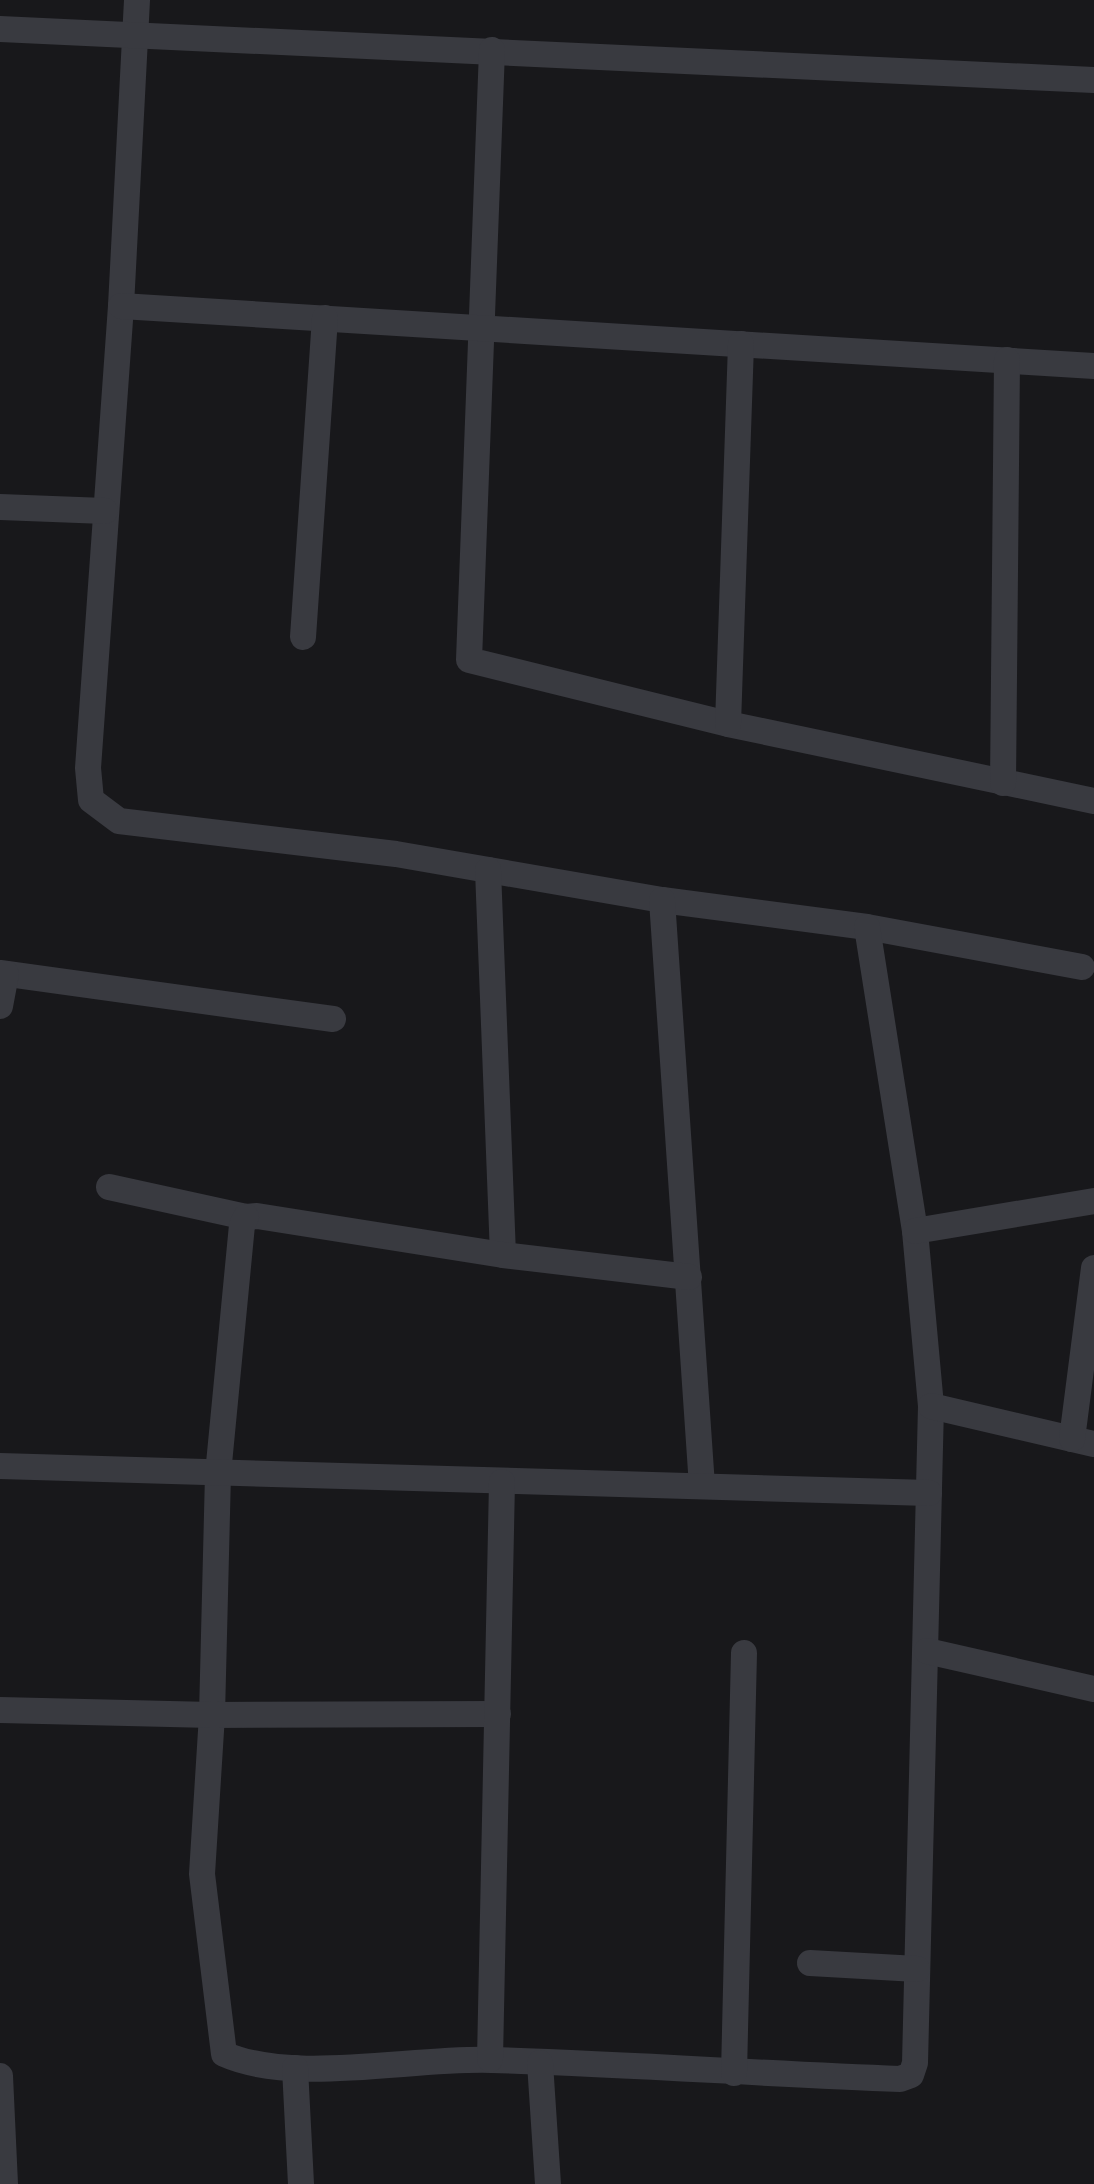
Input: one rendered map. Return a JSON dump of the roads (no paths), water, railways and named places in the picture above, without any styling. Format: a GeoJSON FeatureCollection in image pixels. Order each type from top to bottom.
{"type":"FeatureCollection","features":[{"type":"Feature","properties":{"kind":"street"},"geometry":{"type":"LineString","coordinates":[[137,0],[121,306],[88,768],[91,800],[119,821],[396,854],[662,900],[867,927],[1082,967]]}},
{"type":"Feature","properties":{"kind":"street"},"geometry":{"type":"LineString","coordinates":[[0,29],[135,33],[1094,80]]}},
{"type":"Feature","properties":{"kind":"street"},"geometry":{"type":"LineString","coordinates":[[492,50],[469,660],[728,724],[1094,801]]}},
{"type":"Feature","properties":{"kind":"street"},"geometry":{"type":"LineString","coordinates":[[121,306],[1094,366]]}},
{"type":"Feature","properties":{"kind":"street"},"geometry":{"type":"LineString","coordinates":[[303,636],[324,318]]}},
{"type":"Feature","properties":{"kind":"street"},"geometry":{"type":"LineString","coordinates":[[728,724],[741,344]]}},
{"type":"Feature","properties":{"kind":"street"},"geometry":{"type":"LineString","coordinates":[[1003,783],[1007,360]]}},
{"type":"Feature","properties":{"kind":"street"},"geometry":{"type":"LineString","coordinates":[[0,507],[105,511]]}},
{"type":"Feature","properties":{"kind":"street"},"geometry":{"type":"LineString","coordinates":[[488,870],[503,1255]]}},
{"type":"Feature","properties":{"kind":"street"},"geometry":{"type":"LineString","coordinates":[[662,900],[702,1486]]}},
{"type":"Feature","properties":{"kind":"street"},"geometry":{"type":"LineString","coordinates":[[246,1217],[242,1225],[218,1474],[212,1715],[202,1874],[224,2054],[242,2062],[295,2068],[490,2060],[900,2080],[911,2075],[915,2063],[927,1651],[930,1406],[915,1231],[867,927]]}},
{"type":"Feature","properties":{"kind":"street"},"geometry":{"type":"LineString","coordinates":[[0,1006],[3,974],[333,1019]]}},
{"type":"Feature","properties":{"kind":"street"},"geometry":{"type":"LineString","coordinates":[[109,1187],[246,1217],[257,1216],[503,1255],[689,1277]]}},
{"type":"Feature","properties":{"kind":"street"},"geometry":{"type":"LineString","coordinates":[[915,1231],[1094,1201]]}},
{"type":"Feature","properties":{"kind":"street"},"geometry":{"type":"LineString","coordinates":[[930,1406],[1083,1441],[1094,1268]]}},
{"type":"Feature","properties":{"kind":"street"},"geometry":{"type":"LineString","coordinates":[[0,1466],[929,1493]]}},
{"type":"Feature","properties":{"kind":"street"},"geometry":{"type":"LineString","coordinates":[[490,2060],[502,1482]]}},
{"type":"Feature","properties":{"kind":"street"},"geometry":{"type":"LineString","coordinates":[[927,1651],[1094,1689]]}},
{"type":"Feature","properties":{"kind":"street"},"geometry":{"type":"LineString","coordinates":[[734,2073],[744,1653]]}},
{"type":"Feature","properties":{"kind":"street"},"geometry":{"type":"LineString","coordinates":[[0,1710],[212,1715],[498,1714]]}},
{"type":"Feature","properties":{"kind":"street"},"geometry":{"type":"LineString","coordinates":[[810,1963],[917,1969]]}},
{"type":"Feature","properties":{"kind":"street"},"geometry":{"type":"LineString","coordinates":[[540,2063],[548,2184]]}},
{"type":"Feature","properties":{"kind":"street"},"geometry":{"type":"LineString","coordinates":[[295,2068],[302,2184]]}},
{"type":"Feature","properties":{"kind":"street"},"geometry":{"type":"LineString","coordinates":[[0,2076],[5,2184]]}}]}
